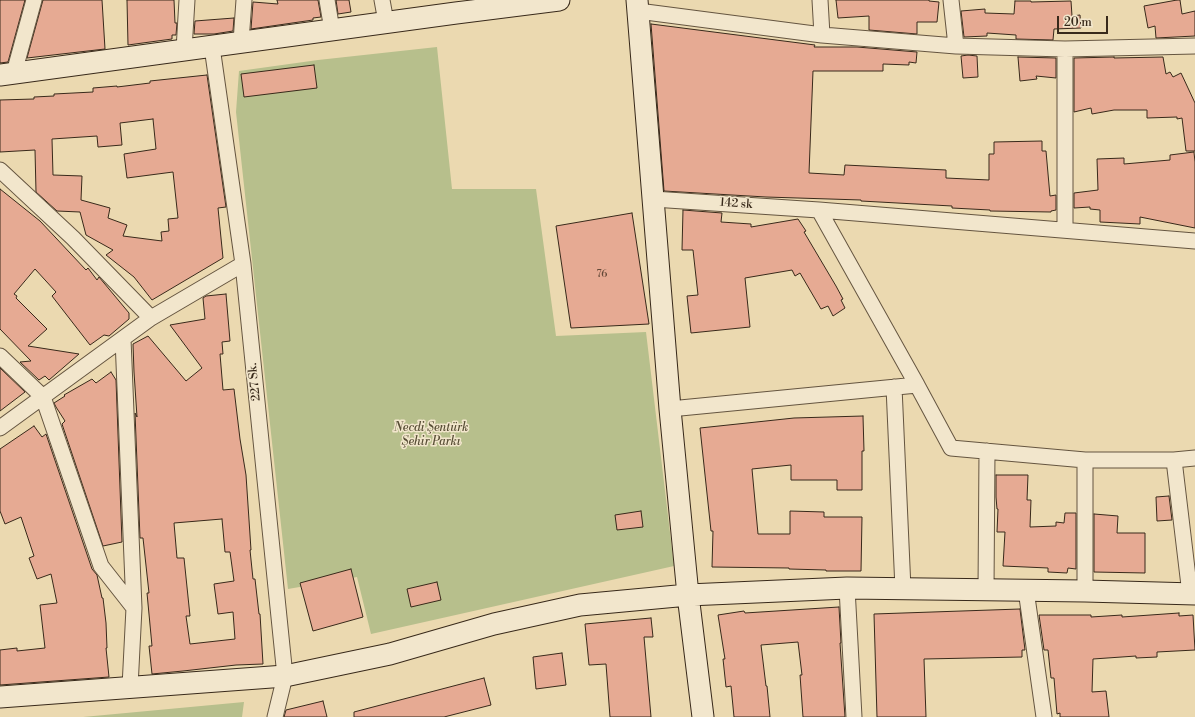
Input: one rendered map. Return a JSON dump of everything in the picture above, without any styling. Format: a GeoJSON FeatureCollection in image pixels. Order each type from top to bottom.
{"type":"FeatureCollection","features":[{"type":"Feature","properties":{"kind":"street"},"geometry":{"type":"LineString","coordinates":[[34,0],[7,74],[386,22],[455,6],[559,0]]}},
{"type":"Feature","properties":{"kind":"street"},"geometry":{"type":"LineString","coordinates":[[184,50],[187,0]]}},
{"type":"Feature","properties":{"kind":"street"},"geometry":{"type":"LineString","coordinates":[[241,42],[244,0]]}},
{"type":"Feature","properties":{"kind":"street"},"geometry":{"type":"LineString","coordinates":[[327,0],[332,30]]}},
{"type":"Feature","properties":{"kind":"street"},"geometry":{"type":"LineString","coordinates":[[382,0],[386,22]]}},
{"type":"Feature","properties":{"kind":"street"},"geometry":{"type":"LineString","coordinates":[[820,0],[822,34]]}},
{"type":"Feature","properties":{"kind":"street"},"geometry":{"type":"LineString","coordinates":[[952,0],[956,46]]}},
{"type":"Feature","properties":{"kind":"street"},"geometry":{"type":"LineString","coordinates":[[703,717],[688,595],[670,408],[637,6],[822,34],[956,46],[1065,49],[1195,46]]}},
{"type":"Feature","properties":{"kind":"street","name":"227 Sk."},"geometry":{"type":"LineString","coordinates":[[212,47],[243,264],[285,676],[275,717]]}},
{"type":"Feature","properties":{"kind":"street"},"geometry":{"type":"LineString","coordinates":[[1065,49],[1065,230]]}},
{"type":"Feature","properties":{"kind":"street"},"geometry":{"type":"LineString","coordinates":[[0,170],[73,238],[152,318]]}},
{"type":"Feature","properties":{"kind":"street","name":"142 sk"},"geometry":{"type":"LineString","coordinates":[[653,199],[819,210],[1195,241]]}},
{"type":"Feature","properties":{"kind":"street"},"geometry":{"type":"LineString","coordinates":[[819,210],[951,448],[1085,460],[1174,460],[1195,458]]}},
{"type":"Feature","properties":{"kind":"street"},"geometry":{"type":"LineString","coordinates":[[0,428],[152,318],[243,264]]}},
{"type":"Feature","properties":{"kind":"street"},"geometry":{"type":"LineString","coordinates":[[123,339],[134,608],[130,687]]}},
{"type":"Feature","properties":{"kind":"street"},"geometry":{"type":"LineString","coordinates":[[0,356],[43,397],[101,566],[134,608]]}},
{"type":"Feature","properties":{"kind":"street"},"geometry":{"type":"LineString","coordinates":[[670,408],[917,385]]}},
{"type":"Feature","properties":{"kind":"street"},"geometry":{"type":"LineString","coordinates":[[894,387],[903,589]]}},
{"type":"Feature","properties":{"kind":"street"},"geometry":{"type":"LineString","coordinates":[[986,590],[987,451]]}},
{"type":"Feature","properties":{"kind":"street"},"geometry":{"type":"LineString","coordinates":[[1085,460],[1085,591]]}},
{"type":"Feature","properties":{"kind":"street"},"geometry":{"type":"LineString","coordinates":[[0,697],[285,676],[390,654],[494,624],[580,605],[688,595],[847,588],[1193,594],[1174,460]]}},
{"type":"Feature","properties":{"kind":"street"},"geometry":{"type":"LineString","coordinates":[[847,588],[854,717]]}},
{"type":"Feature","properties":{"kind":"street"},"geometry":{"type":"LineString","coordinates":[[1026,590],[1044,717]]}},
{"type":"Feature","properties":{"kind":"green space","name":"Necdi Şentürk Şehir Parkı"},"geometry":{"type":"Polygon","coordinates":[[[437,47],[452,189],[536,189],[556,336],[646,332],[674,566],[371,634],[357,577],[288,589],[236,112],[239,71],[318,60],[437,47]]]}},
{"type":"Feature","properties":{"kind":"green space"},"geometry":{"type":"Polygon","coordinates":[[[244,702],[242,717],[83,717],[244,702]]]}},
{"type":"Feature","properties":{"kind":"building"},"geometry":{"type":"Polygon","coordinates":[[[0,0],[25,0],[8,62],[0,63],[0,0]]]}},
{"type":"Feature","properties":{"kind":"building"},"geometry":{"type":"Polygon","coordinates":[[[43,0],[102,0],[105,49],[27,58],[43,0]]]}},
{"type":"Feature","properties":{"kind":"building"},"geometry":{"type":"Polygon","coordinates":[[[127,0],[174,0],[175,23],[177,23],[176,35],[172,35],[172,39],[128,45],[127,0]]]}},
{"type":"Feature","properties":{"kind":"building"},"geometry":{"type":"Polygon","coordinates":[[[277,0],[318,0],[321,17],[313,18],[313,20],[251,29],[253,2],[278,4],[277,0]]]}},
{"type":"Feature","properties":{"kind":"building"},"geometry":{"type":"Polygon","coordinates":[[[336,0],[349,0],[351,12],[338,14],[336,0]]]}},
{"type":"Feature","properties":{"kind":"building"},"geometry":{"type":"Polygon","coordinates":[[[836,0],[929,0],[939,2],[937,22],[917,22],[917,34],[869,30],[869,16],[838,18],[836,0]]]}},
{"type":"Feature","properties":{"kind":"building"},"geometry":{"type":"Polygon","coordinates":[[[1180,0],[1182,14],[1195,11],[1195,36],[1156,38],[1155,26],[1148,28],[1144,6],[1180,0]]]}},
{"type":"Feature","properties":{"kind":"building"},"geometry":{"type":"Polygon","coordinates":[[[1015,1],[1071,1],[1072,16],[1080,15],[1081,28],[1054,29],[1053,40],[1016,39],[1016,35],[987,33],[987,36],[964,37],[961,11],[985,9],[985,13],[1014,14],[1015,1]]]}},
{"type":"Feature","properties":{"kind":"building"},"geometry":{"type":"Polygon","coordinates":[[[234,18],[233,31],[214,34],[194,34],[195,21],[234,18]]]}},
{"type":"Feature","properties":{"kind":"building"},"geometry":{"type":"Polygon","coordinates":[[[651,24],[815,45],[814,47],[857,47],[917,52],[916,63],[909,62],[909,65],[883,64],[883,71],[813,71],[809,173],[844,175],[845,165],[946,170],[946,178],[989,180],[989,154],[994,154],[994,142],[1042,141],[1042,151],[1046,151],[1050,196],[1056,195],[1056,210],[1051,212],[990,211],[952,208],[952,206],[861,200],[766,197],[664,191],[651,24]]]}},
{"type":"Feature","properties":{"kind":"building"},"geometry":{"type":"Polygon","coordinates":[[[961,56],[977,56],[978,77],[963,78],[961,56]]]}},
{"type":"Feature","properties":{"kind":"building"},"geometry":{"type":"Polygon","coordinates":[[[1018,57],[1056,58],[1056,78],[1036,76],[1037,79],[1020,81],[1018,57]]]}},
{"type":"Feature","properties":{"kind":"building"},"geometry":{"type":"Polygon","coordinates":[[[1163,57],[1166,74],[1170,72],[1173,77],[1181,73],[1195,103],[1195,151],[1186,151],[1182,118],[1147,118],[1147,110],[1114,110],[1092,114],[1091,108],[1074,112],[1074,58],[1163,57]]]}},
{"type":"Feature","properties":{"kind":"building"},"geometry":{"type":"Polygon","coordinates":[[[314,65],[317,88],[244,97],[241,74],[314,65]]]}},
{"type":"Feature","properties":{"kind":"building"},"geometry":{"type":"Polygon","coordinates":[[[207,75],[226,207],[218,208],[223,258],[152,300],[134,277],[106,255],[113,250],[86,235],[80,212],[57,211],[36,192],[35,150],[0,152],[0,100],[34,99],[34,97],[54,96],[54,94],[93,92],[93,88],[150,83],[150,81],[207,75]],[[153,119],[120,123],[122,145],[98,147],[97,136],[52,139],[53,175],[82,176],[81,200],[110,208],[108,218],[127,225],[123,236],[162,241],[161,232],[169,231],[168,219],[178,218],[173,172],[127,178],[124,154],[156,149],[153,119]]]}},
{"type":"Feature","properties":{"kind":"building"},"geometry":{"type":"Polygon","coordinates":[[[1194,152],[1195,228],[1140,217],[1140,224],[1100,222],[1100,210],[1090,209],[1090,207],[1074,208],[1074,193],[1098,190],[1097,159],[1124,158],[1124,164],[1170,160],[1170,155],[1194,152]]]}},
{"type":"Feature","properties":{"kind":"building"},"geometry":{"type":"Polygon","coordinates":[[[0,189],[40,221],[86,270],[88,268],[97,280],[99,277],[129,313],[129,319],[109,336],[104,335],[90,345],[52,296],[56,292],[35,269],[14,294],[17,296],[16,298],[47,329],[28,346],[79,354],[49,380],[45,376],[39,380],[20,362],[31,361],[0,329],[0,189]]]}},
{"type":"Feature","properties":{"kind":"building"},"geometry":{"type":"Polygon","coordinates":[[[683,210],[722,213],[721,222],[751,224],[751,227],[798,219],[843,299],[841,300],[845,308],[833,316],[828,306],[821,309],[800,273],[795,276],[792,270],[745,278],[750,327],[691,333],[687,296],[698,295],[693,250],[682,250],[683,210]]]}},
{"type":"Feature","properties":{"kind":"building"},"geometry":{"type":"Polygon","coordinates":[[[632,213],[649,324],[571,328],[556,226],[632,213]]]}},
{"type":"Feature","properties":{"kind":"building"},"geometry":{"type":"Polygon","coordinates":[[[226,294],[230,341],[222,342],[223,354],[220,354],[223,390],[234,389],[246,475],[250,550],[253,579],[255,579],[260,614],[263,664],[236,665],[152,674],[149,646],[152,646],[147,593],[149,593],[143,538],[140,538],[135,413],[137,417],[133,344],[148,336],[186,381],[202,368],[170,325],[205,319],[203,298],[206,296],[226,294]],[[222,519],[174,523],[177,558],[184,558],[190,616],[186,616],[190,644],[235,639],[233,612],[218,614],[214,584],[234,581],[230,552],[225,552],[222,519]]]}},
{"type":"Feature","properties":{"kind":"building"},"geometry":{"type":"Polygon","coordinates":[[[0,368],[25,392],[0,411],[0,368]]]}},
{"type":"Feature","properties":{"kind":"building"},"geometry":{"type":"Polygon","coordinates":[[[111,372],[116,380],[122,542],[103,546],[62,424],[65,421],[54,403],[65,396],[64,395],[92,379],[96,383],[111,372]]]}},
{"type":"Feature","properties":{"kind":"building"},"geometry":{"type":"Polygon","coordinates":[[[863,416],[864,451],[862,451],[862,490],[837,490],[837,480],[791,480],[791,465],[752,469],[758,534],[790,534],[790,511],[824,512],[824,517],[862,517],[861,571],[712,567],[713,531],[711,531],[700,428],[794,418],[863,416]]]}},
{"type":"Feature","properties":{"kind":"building"},"geometry":{"type":"Polygon","coordinates":[[[34,426],[42,437],[46,434],[92,569],[97,575],[103,598],[106,623],[106,648],[109,677],[0,685],[0,650],[17,648],[17,651],[45,648],[40,605],[57,603],[51,574],[37,579],[29,558],[34,556],[21,517],[5,524],[0,511],[0,449],[34,426]]]}},
{"type":"Feature","properties":{"kind":"building"},"geometry":{"type":"Polygon","coordinates":[[[996,475],[1028,475],[1027,500],[1031,500],[1030,527],[1056,526],[1056,522],[1064,523],[1065,513],[1076,513],[1076,569],[1068,568],[1067,573],[1048,572],[1048,568],[1003,566],[1005,532],[997,532],[998,509],[996,497],[996,475]]]}},
{"type":"Feature","properties":{"kind":"building"},"geometry":{"type":"Polygon","coordinates":[[[1169,496],[1172,520],[1157,521],[1156,497],[1169,496]]]}},
{"type":"Feature","properties":{"kind":"building"},"geometry":{"type":"Polygon","coordinates":[[[641,511],[643,527],[617,530],[615,515],[641,511]]]}},
{"type":"Feature","properties":{"kind":"building"},"geometry":{"type":"Polygon","coordinates":[[[1094,514],[1118,516],[1117,533],[1145,533],[1145,573],[1094,572],[1094,514]]]}},
{"type":"Feature","properties":{"kind":"building"},"geometry":{"type":"Polygon","coordinates":[[[351,569],[363,617],[313,631],[300,583],[351,569]]]}},
{"type":"Feature","properties":{"kind":"building"},"geometry":{"type":"Polygon","coordinates":[[[437,582],[441,600],[411,607],[407,589],[437,582]]]}},
{"type":"Feature","properties":{"kind":"building"},"geometry":{"type":"Polygon","coordinates":[[[839,607],[845,717],[803,717],[800,675],[802,675],[798,642],[761,645],[770,717],[734,717],[731,686],[726,687],[723,659],[725,659],[718,615],[744,611],[745,613],[839,607]]]}},
{"type":"Feature","properties":{"kind":"building"},"geometry":{"type":"Polygon","coordinates":[[[1020,609],[1025,650],[1022,650],[1022,657],[924,659],[926,717],[877,717],[874,614],[1020,609]]]}},
{"type":"Feature","properties":{"kind":"building"},"geometry":{"type":"Polygon","coordinates":[[[1179,613],[1179,616],[1193,615],[1195,650],[1157,652],[1157,657],[1136,658],[1136,656],[1093,659],[1092,692],[1106,691],[1109,717],[1060,717],[1060,713],[1057,714],[1054,678],[1051,678],[1048,650],[1044,650],[1039,615],[1091,615],[1091,617],[1122,615],[1122,617],[1179,613]]]}},
{"type":"Feature","properties":{"kind":"building"},"geometry":{"type":"Polygon","coordinates":[[[651,618],[653,637],[644,637],[651,717],[610,717],[606,664],[589,665],[585,624],[651,618]]]}},
{"type":"Feature","properties":{"kind":"building"},"geometry":{"type":"Polygon","coordinates":[[[562,653],[566,685],[536,689],[533,657],[562,653]]]}},
{"type":"Feature","properties":{"kind":"building"},"geometry":{"type":"Polygon","coordinates":[[[484,678],[491,705],[444,717],[354,717],[354,712],[484,678]]]}},
{"type":"Feature","properties":{"kind":"building"},"geometry":{"type":"Polygon","coordinates":[[[323,701],[327,717],[284,717],[286,710],[323,701]]]}}]}
